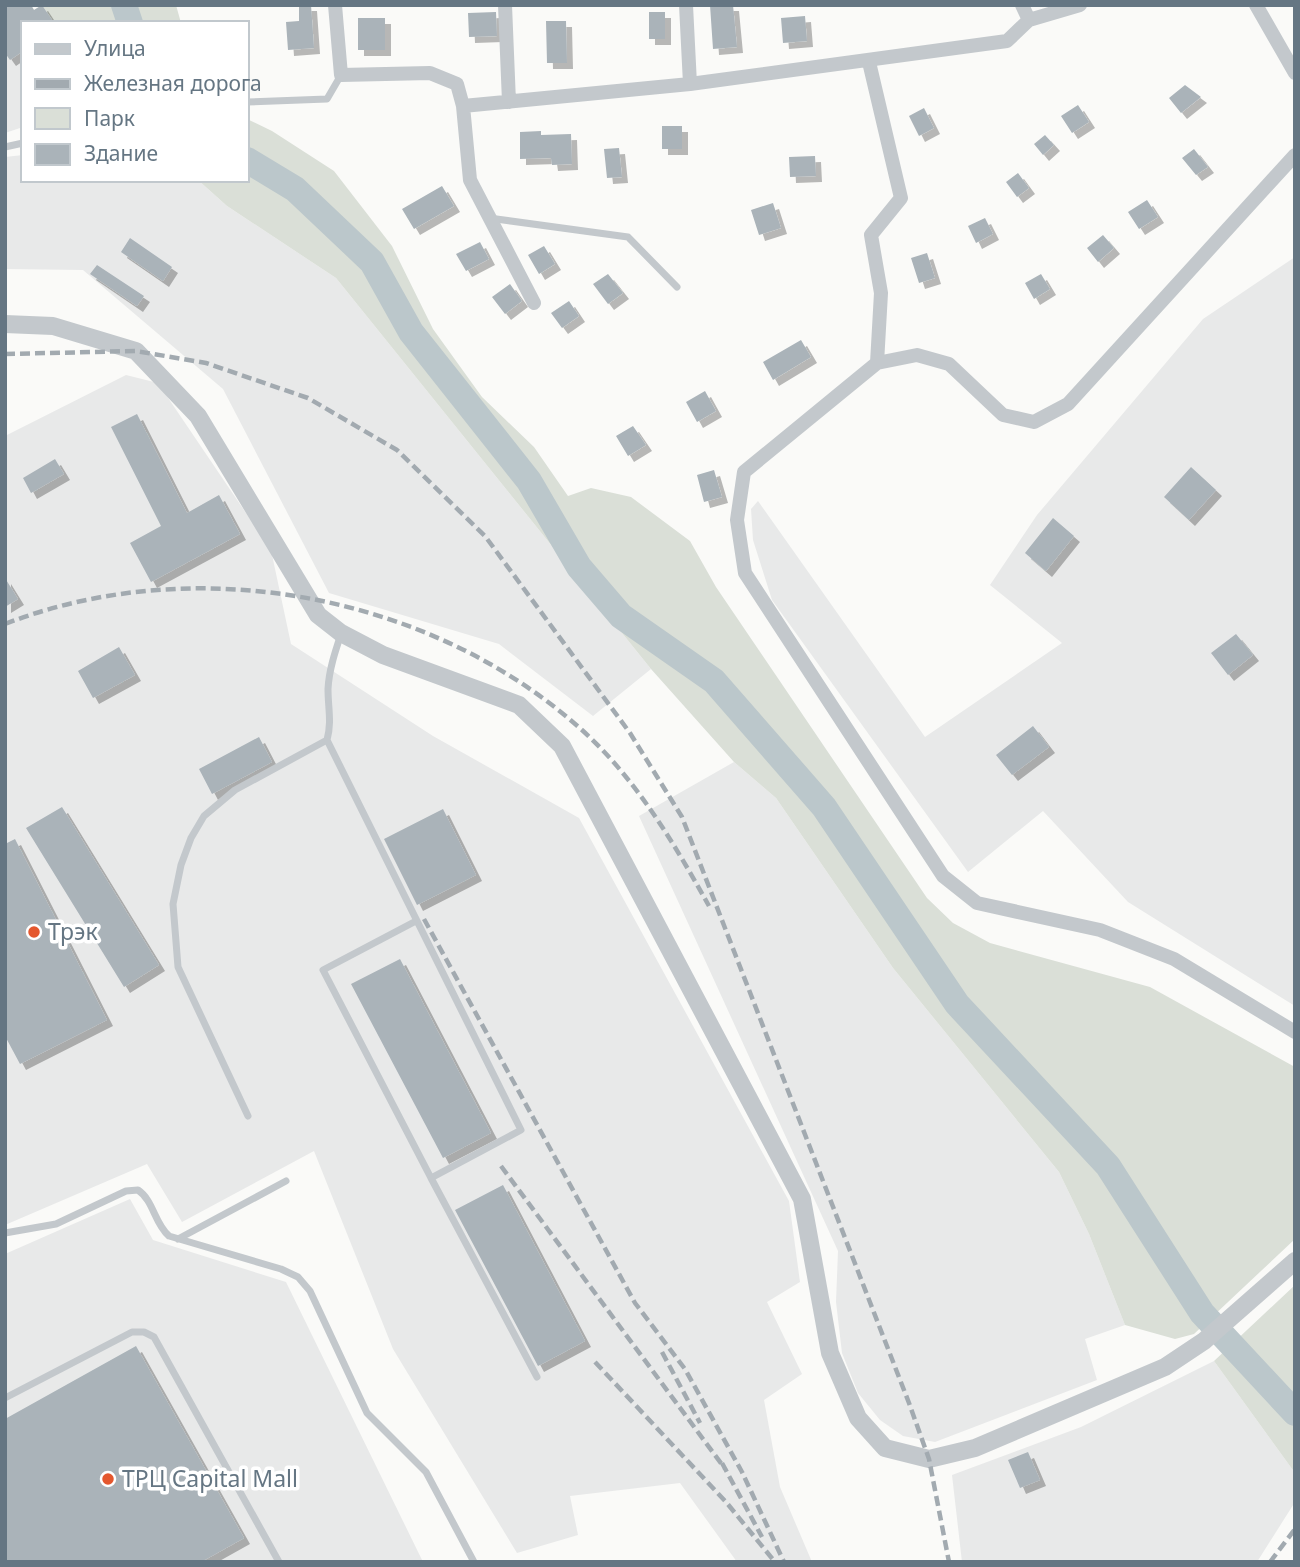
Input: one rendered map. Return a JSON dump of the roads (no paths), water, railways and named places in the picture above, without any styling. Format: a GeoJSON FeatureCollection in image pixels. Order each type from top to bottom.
{"type":"FeatureCollection","features":[{"type":"Feature","properties":{"kind":"street"},"geometry":{"type":"LineString","coordinates":[[335,5],[341,75],[430,73],[457,84],[463,106],[470,180],[534,303]]}},
{"type":"Feature","properties":{"kind":"street"},"geometry":{"type":"LineString","coordinates":[[505,5],[509,102]]}},
{"type":"Feature","properties":{"kind":"street"},"geometry":{"type":"LineString","coordinates":[[686,5],[690,84]]}},
{"type":"Feature","properties":{"kind":"street"},"geometry":{"type":"LineString","coordinates":[[1022,5],[1029,20]]}},
{"type":"Feature","properties":{"kind":"street"},"geometry":{"type":"LineString","coordinates":[[463,106],[690,84],[869,62],[1007,41],[1029,20],[1080,5]]}},
{"type":"Feature","properties":{"kind":"street"},"geometry":{"type":"LineString","coordinates":[[1256,5],[1295,74]]}},
{"type":"Feature","properties":{"kind":"street"},"geometry":{"type":"LineString","coordinates":[[869,62],[901,198],[871,236],[881,293],[877,363]]}},
{"type":"Feature","properties":{"kind":"street"},"geometry":{"type":"LineString","coordinates":[[1295,155],[1068,404],[1034,422],[1003,415],[949,364],[916,355],[877,363],[744,472],[737,520],[745,573],[943,876],[977,903],[1100,930],[1174,959],[1295,1032]]}},
{"type":"Feature","properties":{"kind":"street"},"geometry":{"type":"LineString","coordinates":[[5,324],[53,326],[136,351],[198,416],[318,615],[341,633],[383,655],[519,705],[562,746],[802,1199],[830,1353],[858,1418],[885,1448],[929,1459],[975,1448],[1166,1367],[1204,1341],[1295,1261]]}},
{"type":"Feature","properties":{"kind":"lane"},"geometry":{"type":"LineString","coordinates":[[248,102],[327,99],[341,75]]}},
{"type":"Feature","properties":{"kind":"lane"},"geometry":{"type":"LineString","coordinates":[[489,218],[628,237],[677,287]]}},
{"type":"Feature","properties":{"kind":"lane"},"geometry":{"type":"LineString","coordinates":[[341,633],[331,668],[328,691],[332,723],[327,740],[521,1130],[432,1178]]}},
{"type":"Feature","properties":{"kind":"lane"},"geometry":{"type":"LineString","coordinates":[[248,1116],[178,968],[174,935],[176,891],[191,838],[204,816],[235,790],[327,740]]}},
{"type":"Feature","properties":{"kind":"lane"},"geometry":{"type":"LineString","coordinates":[[416,921],[323,970],[537,1377]]}},
{"type":"Feature","properties":{"kind":"lane"},"geometry":{"type":"LineString","coordinates":[[178,1239],[286,1181]]}},
{"type":"Feature","properties":{"kind":"lane"},"geometry":{"type":"LineString","coordinates":[[5,1233],[56,1224],[126,1191],[138,1190],[146,1195],[161,1230],[178,1239],[281,1269],[298,1278],[310,1291],[367,1413],[426,1472],[474,1562]]}},
{"type":"Feature","properties":{"kind":"lane"},"geometry":{"type":"LineString","coordinates":[[5,1398],[132,1332],[144,1332],[154,1337],[278,1562]]}},
{"type":"Feature","properties":{"kind":"waterway"},"geometry":{"type":"LineString","coordinates":[[124,5],[129,21]]}},
{"type":"Feature","properties":{"kind":"waterway"},"geometry":{"type":"LineString","coordinates":[[248,161],[295,189],[372,262],[411,332],[529,481],[579,567],[621,616],[714,681],[824,807],[957,1004],[1108,1166],[1202,1313],[1295,1413]]}},
{"type":"Feature","properties":{"kind":"railway"},"geometry":{"type":"LineString","coordinates":[[5,354],[136,351],[206,363],[308,398],[397,450],[485,536],[630,733],[682,817],[909,1403],[929,1459],[949,1562]]}},
{"type":"Feature","properties":{"kind":"railway"},"geometry":{"type":"LineString","coordinates":[[5,624],[78,602],[154,590],[231,589],[308,598],[383,617],[455,646],[522,683],[582,730],[620,769],[653,813],[709,906]]}},
{"type":"Feature","properties":{"kind":"railway"},"geometry":{"type":"LineString","coordinates":[[424,919],[635,1303],[685,1369],[742,1472],[784,1562]]}},
{"type":"Feature","properties":{"kind":"railway"},"geometry":{"type":"LineString","coordinates":[[501,1166],[726,1470]]}},
{"type":"Feature","properties":{"kind":"railway"},"geometry":{"type":"LineString","coordinates":[[662,1352],[700,1423]]}},
{"type":"Feature","properties":{"kind":"railway"},"geometry":{"type":"LineString","coordinates":[[595,1362],[726,1502],[775,1562]]}},
{"type":"Feature","properties":{"kind":"railway"},"geometry":{"type":"LineString","coordinates":[[722,1463],[762,1537]]}},
{"type":"Feature","properties":{"kind":"railway"},"geometry":{"type":"LineString","coordinates":[[1270,1562],[1295,1529]]}},
{"type":"Feature","properties":{"kind":"place","name":"Трэк"},"geometry":{"type":"Point","coordinates":[34,932]}},
{"type":"Feature","properties":{"kind":"place","name":"ТРЦ Capital Mall"},"geometry":{"type":"Point","coordinates":[108,1479]}}]}
